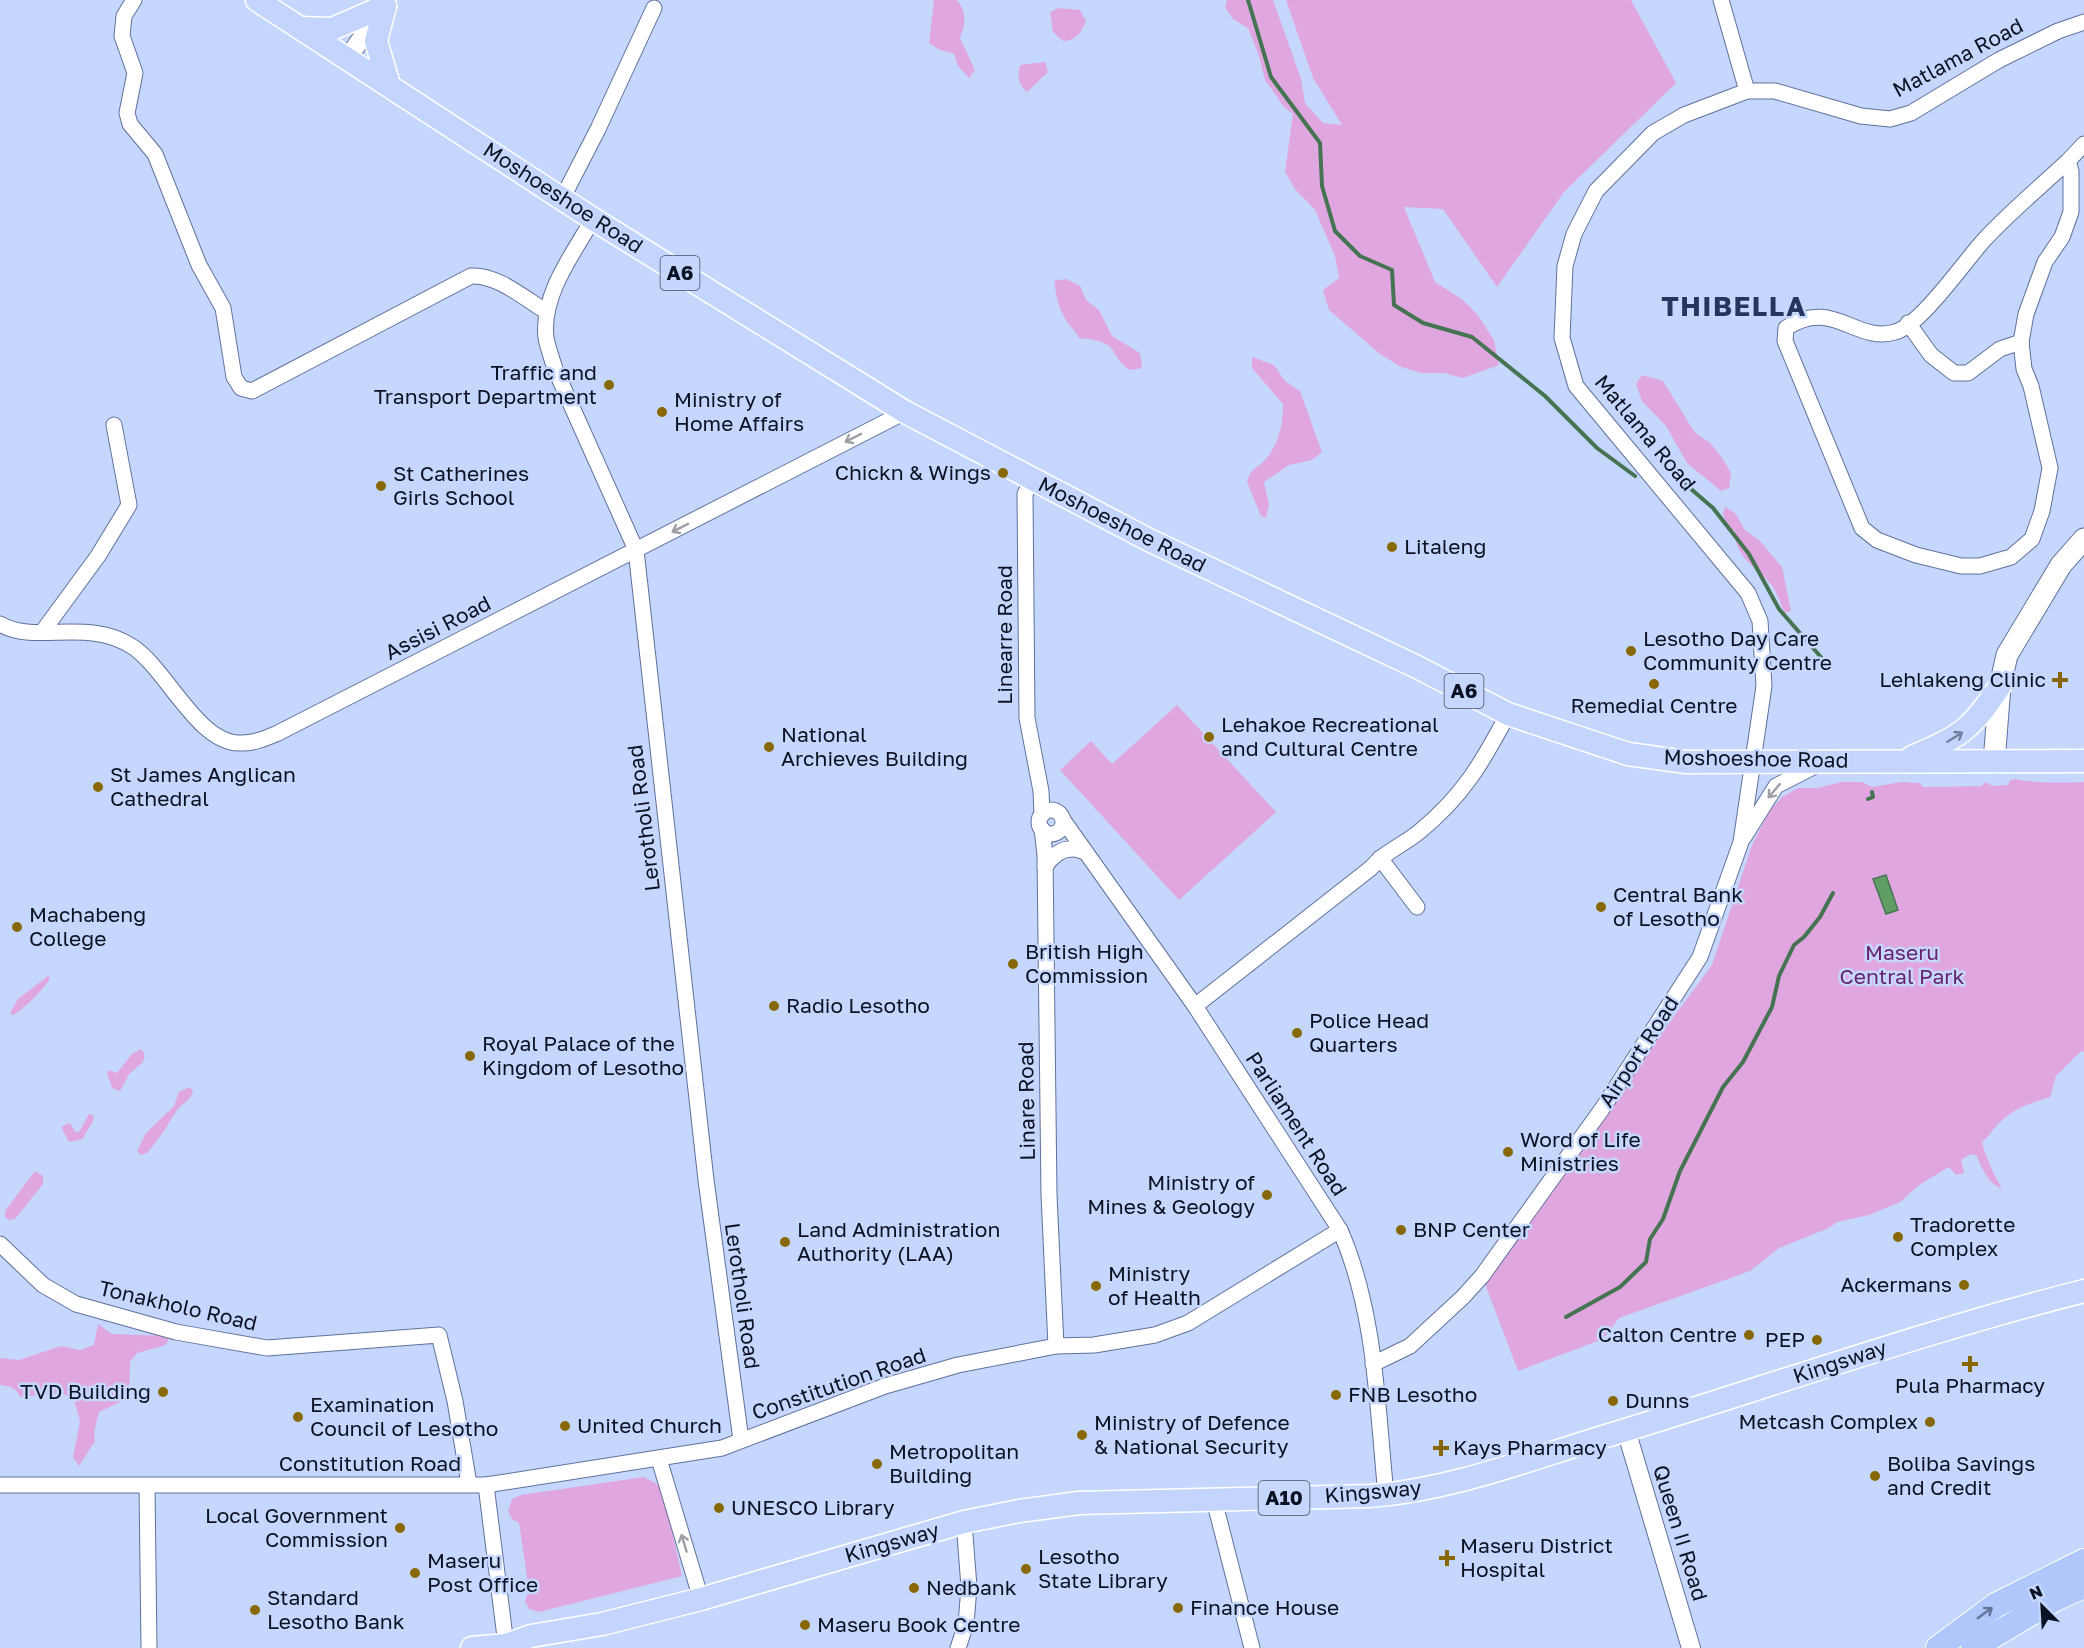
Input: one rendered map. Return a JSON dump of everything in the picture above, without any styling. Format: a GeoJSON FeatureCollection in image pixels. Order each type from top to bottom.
{"type":"FeatureCollection","features":[{"type":"Feature","properties":{"kind":"highway"},"geometry":{"type":"LineString","coordinates":[[1938,1648],[1996,1605],[2084,1561]]}},
{"type":"Feature","properties":{"kind":"highway"},"geometry":{"type":"LineString","coordinates":[[1973,1648],[2045,1604],[2084,1586]]}},
{"type":"Feature","properties":{"kind":"main road","name":"Moshoeshoe Road"},"geometry":{"type":"LineString","coordinates":[[257,0],[563,197],[593,219],[905,412],[1149,540],[1415,666],[1508,714],[1628,754],[1686,762],[2084,761]]}},
{"type":"Feature","properties":{"kind":"main road"},"geometry":{"type":"LineString","coordinates":[[300,28],[332,29],[351,23],[387,3]]}},
{"type":"Feature","properties":{"kind":"main road"},"geometry":{"type":"LineString","coordinates":[[387,3],[376,40],[389,85]]}},
{"type":"Feature","properties":{"kind":"main road"},"geometry":{"type":"LineString","coordinates":[[1994,762],[2000,686],[2007,655],[2061,565],[2084,539]]}},
{"type":"Feature","properties":{"kind":"main road"},"geometry":{"type":"LineString","coordinates":[[1902,762],[1956,738],[1978,719],[2000,686]]}},
{"type":"Feature","properties":{"kind":"main road","name":"Kingsway"},"geometry":{"type":"LineString","coordinates":[[472,1648],[532,1642],[701,1599],[964,1522],[1019,1511],[1079,1503],[1386,1495],[1417,1491],[1626,1430],[1913,1339],[2084,1291]]}},
{"type":"Feature","properties":{"kind":"street"},"geometry":{"type":"LineString","coordinates":[[134,0],[124,16],[122,36],[135,73],[127,113],[130,124],[155,154],[199,265],[223,308],[234,377],[241,388],[252,391],[471,276],[482,275],[494,280],[547,312]]}},
{"type":"Feature","properties":{"kind":"street"},"geometry":{"type":"LineString","coordinates":[[1721,0],[1747,91]]}},
{"type":"Feature","properties":{"kind":"street"},"geometry":{"type":"LineString","coordinates":[[347,59],[387,3]]}},
{"type":"Feature","properties":{"kind":"street"},"geometry":{"type":"LineString","coordinates":[[563,197],[598,129],[654,8]]}},
{"type":"Feature","properties":{"kind":"street","name":"Matlama Road"},"geometry":{"type":"LineString","coordinates":[[1741,842],[1764,686],[1760,621],[1748,593],[1576,386],[1562,338],[1565,266],[1574,234],[1596,191],[1653,133],[1684,115],[1747,91],[1775,91],[1860,116],[1890,119],[1911,113],[2019,50],[2058,31],[2084,22]]}},
{"type":"Feature","properties":{"kind":"street"},"geometry":{"type":"LineString","coordinates":[[2068,161],[2071,171],[2071,212],[2061,237],[2045,262],[2026,314],[2021,342],[2024,369],[2031,386],[2050,468],[2042,511],[2032,539],[2011,557],[1980,566],[1961,566],[1916,555],[1877,540],[1862,528],[1785,342],[1786,328],[1796,322],[1824,317],[1843,321],[1880,335],[1898,332],[1927,306],[1984,240],[2084,144]]}},
{"type":"Feature","properties":{"kind":"street","name":"Lerotholi Road"},"geometry":{"type":"LineString","coordinates":[[593,219],[557,283],[547,312],[546,338],[555,369],[636,550],[708,1203],[741,1440]]}},
{"type":"Feature","properties":{"kind":"street"},"geometry":{"type":"LineString","coordinates":[[1908,323],[1931,356],[1954,373],[1968,373],[2000,350],[2021,342]]}},
{"type":"Feature","properties":{"kind":"street","name":"Assisi Road"},"geometry":{"type":"LineString","coordinates":[[0,624],[22,631],[90,631],[132,646],[149,660],[207,729],[221,739],[238,743],[258,741],[905,412]]}},
{"type":"Feature","properties":{"kind":"street"},"geometry":{"type":"LineString","coordinates":[[43,631],[98,556],[129,505],[114,425]]}},
{"type":"Feature","properties":{"kind":"street","name":"Linearre Road"},"geometry":{"type":"LineString","coordinates":[[1033,479],[1025,494],[1027,718],[1041,791],[1052,824]]}},
{"type":"Feature","properties":{"kind":"street"},"geometry":{"type":"LineString","coordinates":[[1195,1006],[1371,868],[1380,858],[1417,834],[1452,803],[1479,768],[1508,714]]}},
{"type":"Feature","properties":{"kind":"street"},"geometry":{"type":"LineString","coordinates":[[1741,842],[1776,786],[1824,762]]}},
{"type":"Feature","properties":{"kind":"street","name":"Parliament Road"},"geometry":{"type":"LineString","coordinates":[[1052,824],[1079,850],[1195,1006],[1340,1230],[1353,1258],[1362,1290],[1373,1364],[1386,1495]]}},
{"type":"Feature","properties":{"kind":"street","name":"Linare Road"},"geometry":{"type":"LineString","coordinates":[[1052,824],[1045,861],[1049,1194],[1056,1346]]}},
{"type":"Feature","properties":{"kind":"street","name":"Airport Road"},"geometry":{"type":"LineString","coordinates":[[1373,1364],[1410,1346],[1463,1297],[1602,1109],[1700,957],[1741,842]]}},
{"type":"Feature","properties":{"kind":"street"},"geometry":{"type":"LineString","coordinates":[[1045,861],[1059,852],[1079,850]]}},
{"type":"Feature","properties":{"kind":"street"},"geometry":{"type":"LineString","coordinates":[[1380,858],[1417,907]]}},
{"type":"Feature","properties":{"kind":"street","name":"Constitution Road"},"geometry":{"type":"LineString","coordinates":[[0,1485],[486,1485],[722,1448],[885,1386],[958,1365],[1056,1346],[1119,1342],[1155,1335],[1188,1323],[1340,1230]]}},
{"type":"Feature","properties":{"kind":"street","name":"Tonakholo Road"},"geometry":{"type":"LineString","coordinates":[[0,1244],[12,1258],[43,1285],[76,1304],[176,1332],[267,1348],[439,1335],[455,1401],[469,1484]]}},
{"type":"Feature","properties":{"kind":"street","name":"Queen II Road"},"geometry":{"type":"LineString","coordinates":[[1626,1430],[1691,1648]]}},
{"type":"Feature","properties":{"kind":"street"},"geometry":{"type":"LineString","coordinates":[[659,1459],[701,1599]]}},
{"type":"Feature","properties":{"kind":"street"},"geometry":{"type":"LineString","coordinates":[[486,1485],[506,1645]]}},
{"type":"Feature","properties":{"kind":"street"},"geometry":{"type":"LineString","coordinates":[[147,1486],[149,1648]]}},
{"type":"Feature","properties":{"kind":"street"},"geometry":{"type":"LineString","coordinates":[[1214,1500],[1252,1648]]}},
{"type":"Feature","properties":{"kind":"street"},"geometry":{"type":"LineString","coordinates":[[958,1648],[966,1624],[969,1587],[964,1522]]}},
{"type":"Feature","properties":{"kind":"green space"},"geometry":{"type":"Polygon","coordinates":[[[934,0],[957,0],[963,9],[964,23],[960,38],[975,70],[969,78],[958,66],[954,54],[940,50],[929,43],[934,0]]]}},
{"type":"Feature","properties":{"kind":"green space"},"geometry":{"type":"Polygon","coordinates":[[[1227,0],[1273,0],[1301,79],[1305,103],[1323,123],[1342,125],[1313,78],[1286,0],[1631,0],[1676,83],[1564,192],[1497,287],[1443,209],[1404,207],[1435,282],[1463,300],[1477,314],[1494,340],[1499,365],[1463,378],[1444,373],[1422,373],[1401,367],[1380,354],[1329,310],[1323,290],[1339,278],[1335,256],[1315,210],[1295,189],[1285,172],[1293,114],[1284,107],[1265,80],[1248,28],[1233,19],[1225,7],[1227,0]]]}},
{"type":"Feature","properties":{"kind":"green space"},"geometry":{"type":"Polygon","coordinates":[[[1059,8],[1080,10],[1086,21],[1080,33],[1071,40],[1063,41],[1053,32],[1050,12],[1059,8]]]}},
{"type":"Feature","properties":{"kind":"green space"},"geometry":{"type":"Polygon","coordinates":[[[1045,62],[1048,72],[1027,92],[1019,80],[1020,65],[1045,62]]]}},
{"type":"Feature","properties":{"kind":"green space"},"geometry":{"type":"Polygon","coordinates":[[[1066,279],[1080,286],[1086,300],[1099,310],[1112,336],[1140,353],[1142,368],[1129,370],[1107,345],[1079,338],[1059,305],[1054,281],[1066,279]]]}},
{"type":"Feature","properties":{"kind":"green space"},"geometry":{"type":"Polygon","coordinates":[[[1252,357],[1274,365],[1285,381],[1300,391],[1322,452],[1312,460],[1289,465],[1264,482],[1269,505],[1266,518],[1261,516],[1247,482],[1252,471],[1269,455],[1277,441],[1283,404],[1252,368],[1252,357]]]}},
{"type":"Feature","properties":{"kind":"green space"},"geometry":{"type":"Polygon","coordinates":[[[1642,375],[1663,381],[1695,433],[1709,442],[1721,456],[1731,473],[1729,488],[1721,491],[1687,463],[1666,426],[1642,401],[1636,384],[1642,375]]]}},
{"type":"Feature","properties":{"kind":"green space"},"geometry":{"type":"Polygon","coordinates":[[[1725,507],[1735,513],[1745,530],[1760,541],[1782,567],[1791,611],[1785,613],[1772,586],[1742,555],[1738,548],[1735,531],[1726,525],[1723,513],[1725,507]]]}},
{"type":"Feature","properties":{"kind":"green space"},"geometry":{"type":"Polygon","coordinates":[[[1177,705],[1276,812],[1179,900],[1060,770],[1091,741],[1112,764],[1177,705]]]}},
{"type":"Feature","properties":{"kind":"green space","name":"Maseru Central Park"},"geometry":{"type":"Polygon","coordinates":[[[2015,779],[2060,783],[2084,782],[2084,1052],[2081,1051],[2056,1076],[2050,1097],[2016,1110],[1998,1124],[1982,1142],[1990,1166],[2002,1188],[1990,1180],[1977,1156],[1971,1154],[1961,1160],[1964,1173],[1956,1175],[1949,1167],[1919,1185],[1900,1202],[1869,1215],[1837,1222],[1829,1228],[1779,1248],[1750,1271],[1619,1318],[1603,1339],[1518,1371],[1482,1276],[1712,965],[1752,845],[1770,810],[1782,797],[1798,788],[1818,788],[1841,782],[1862,782],[1872,787],[1902,782],[1920,783],[1923,787],[1982,786],[1985,782],[1993,786],[2009,785],[2009,781],[2015,779]]]}},
{"type":"Feature","properties":{"kind":"green space"},"geometry":{"type":"Polygon","coordinates":[[[48,976],[50,978],[34,998],[17,1013],[13,1015],[10,1013],[18,999],[48,976]]]}},
{"type":"Feature","properties":{"kind":"green space"},"geometry":{"type":"Polygon","coordinates":[[[141,1049],[145,1055],[143,1062],[129,1074],[120,1091],[112,1088],[107,1073],[109,1070],[117,1073],[132,1054],[141,1049]]]}},
{"type":"Feature","properties":{"kind":"green space"},"geometry":{"type":"Polygon","coordinates":[[[190,1087],[193,1092],[190,1098],[177,1110],[147,1153],[141,1155],[137,1151],[146,1133],[174,1106],[179,1092],[190,1087]]]}},
{"type":"Feature","properties":{"kind":"green space"},"geometry":{"type":"Polygon","coordinates":[[[89,1114],[94,1116],[94,1119],[83,1139],[69,1142],[61,1127],[70,1123],[75,1132],[79,1132],[89,1114]]]}},
{"type":"Feature","properties":{"kind":"green space"},"geometry":{"type":"Polygon","coordinates":[[[35,1171],[43,1176],[43,1184],[15,1219],[9,1220],[5,1217],[5,1211],[35,1171]]]}},
{"type":"Feature","properties":{"kind":"green space"},"geometry":{"type":"Polygon","coordinates":[[[98,1324],[112,1334],[170,1336],[166,1345],[137,1353],[130,1362],[129,1398],[99,1412],[94,1432],[95,1441],[79,1466],[73,1457],[80,1421],[74,1400],[62,1393],[20,1397],[12,1388],[0,1385],[0,1358],[19,1360],[61,1346],[80,1350],[94,1345],[98,1324]]]}},
{"type":"Feature","properties":{"kind":"green space"},"geometry":{"type":"Polygon","coordinates":[[[644,1477],[662,1487],[682,1576],[539,1612],[529,1609],[525,1601],[529,1590],[519,1523],[512,1519],[508,1511],[512,1499],[521,1495],[644,1477]]]}},
{"type":"Feature","properties":{"kind":"shaded area"},"geometry":{"type":"Polygon","coordinates":[[[1886,875],[1898,910],[1886,914],[1873,879],[1886,875]]]}},
{"type":"Feature","properties":{"kind":"waterway"},"geometry":{"type":"LineString","coordinates":[[1248,0],[1271,77],[1320,143],[1322,186],[1335,231],[1360,256],[1392,270],[1394,305],[1423,323],[1472,337],[1545,396],[1597,448],[1635,476]]}},
{"type":"Feature","properties":{"kind":"waterway"},"geometry":{"type":"LineString","coordinates":[[1669,470],[1713,508],[1749,554],[1779,609],[1827,664]]}},
{"type":"Feature","properties":{"kind":"waterway"},"geometry":{"type":"LineString","coordinates":[[1868,799],[1873,797],[1872,792]]}},
{"type":"Feature","properties":{"kind":"waterway"},"geometry":{"type":"LineString","coordinates":[[1566,1317],[1620,1287],[1646,1262],[1650,1239],[1663,1219],[1680,1171],[1723,1087],[1743,1062],[1772,1007],[1779,976],[1794,945],[1804,937],[1820,917],[1833,893]]}},
{"type":"Feature","properties":{"kind":"place","name":"Traffic and Transport Department"},"geometry":{"type":"Point","coordinates":[609,385]}},
{"type":"Feature","properties":{"kind":"place","name":"Ministry of Home Affairs"},"geometry":{"type":"Point","coordinates":[662,412]}},
{"type":"Feature","properties":{"kind":"place","name":"Chickn & Wings"},"geometry":{"type":"Point","coordinates":[1003,473]}},
{"type":"Feature","properties":{"kind":"place","name":"St Catherines Girls School"},"geometry":{"type":"Point","coordinates":[381,486]}},
{"type":"Feature","properties":{"kind":"place","name":"Litaleng"},"geometry":{"type":"Point","coordinates":[1392,547]}},
{"type":"Feature","properties":{"kind":"place","name":"Lesotho Day Care Community Centre"},"geometry":{"type":"Point","coordinates":[1631,651]}},
{"type":"Feature","properties":{"kind":"place","name":"Lehlakeng Clinic"},"geometry":{"type":"Point","coordinates":[2060,680]}},
{"type":"Feature","properties":{"kind":"place","name":"Remedial Centre"},"geometry":{"type":"Point","coordinates":[1654,684]}},
{"type":"Feature","properties":{"kind":"place","name":"Lehakoe Recreational and Cultural Centre"},"geometry":{"type":"Point","coordinates":[1209,737]}},
{"type":"Feature","properties":{"kind":"place","name":"National Archieves Building"},"geometry":{"type":"Point","coordinates":[769,747]}},
{"type":"Feature","properties":{"kind":"place","name":"St James Anglican Cathedral"},"geometry":{"type":"Point","coordinates":[98,787]}},
{"type":"Feature","properties":{"kind":"place","name":"Central Bank of Lesotho"},"geometry":{"type":"Point","coordinates":[1601,907]}},
{"type":"Feature","properties":{"kind":"place","name":"Machabeng College"},"geometry":{"type":"Point","coordinates":[17,927]}},
{"type":"Feature","properties":{"kind":"place","name":"British High Commission"},"geometry":{"type":"Point","coordinates":[1013,964]}},
{"type":"Feature","properties":{"kind":"place","name":"Radio Lesotho"},"geometry":{"type":"Point","coordinates":[774,1006]}},
{"type":"Feature","properties":{"kind":"place","name":"Police Head Quarters"},"geometry":{"type":"Point","coordinates":[1297,1033]}},
{"type":"Feature","properties":{"kind":"place","name":"Royal Palace of the Kingdom of Lesotho"},"geometry":{"type":"Point","coordinates":[470,1056]}},
{"type":"Feature","properties":{"kind":"place","name":"Word of Life Ministries"},"geometry":{"type":"Point","coordinates":[1508,1152]}},
{"type":"Feature","properties":{"kind":"place","name":"Ministry of Mines & Geology"},"geometry":{"type":"Point","coordinates":[1267,1195]}},
{"type":"Feature","properties":{"kind":"place","name":"BNP Center"},"geometry":{"type":"Point","coordinates":[1401,1230]}},
{"type":"Feature","properties":{"kind":"place","name":"Tradorette Complex"},"geometry":{"type":"Point","coordinates":[1898,1237]}},
{"type":"Feature","properties":{"kind":"place","name":"Land Administration Authority (LAA)"},"geometry":{"type":"Point","coordinates":[785,1242]}},
{"type":"Feature","properties":{"kind":"place","name":"Ackermans"},"geometry":{"type":"Point","coordinates":[1964,1285]}},
{"type":"Feature","properties":{"kind":"place","name":"Ministry of Health"},"geometry":{"type":"Point","coordinates":[1096,1286]}},
{"type":"Feature","properties":{"kind":"place","name":"Calton Centre"},"geometry":{"type":"Point","coordinates":[1749,1335]}},
{"type":"Feature","properties":{"kind":"place","name":"PEP"},"geometry":{"type":"Point","coordinates":[1817,1340]}},
{"type":"Feature","properties":{"kind":"place","name":"Pula Pharmacy"},"geometry":{"type":"Point","coordinates":[1970,1364]}},
{"type":"Feature","properties":{"kind":"place","name":"TVD Building"},"geometry":{"type":"Point","coordinates":[163,1392]}},
{"type":"Feature","properties":{"kind":"place","name":"FNB Lesotho"},"geometry":{"type":"Point","coordinates":[1336,1395]}},
{"type":"Feature","properties":{"kind":"place","name":"Dunns"},"geometry":{"type":"Point","coordinates":[1613,1401]}},
{"type":"Feature","properties":{"kind":"place","name":"Examination Council of Lesotho"},"geometry":{"type":"Point","coordinates":[298,1417]}},
{"type":"Feature","properties":{"kind":"place","name":"Metcash Complex"},"geometry":{"type":"Point","coordinates":[1930,1422]}},
{"type":"Feature","properties":{"kind":"place","name":"United Church"},"geometry":{"type":"Point","coordinates":[565,1426]}},
{"type":"Feature","properties":{"kind":"place","name":"Ministry of Defence & National Security"},"geometry":{"type":"Point","coordinates":[1082,1435]}},
{"type":"Feature","properties":{"kind":"place","name":"Kays Pharmacy"},"geometry":{"type":"Point","coordinates":[1441,1448]}},
{"type":"Feature","properties":{"kind":"place","name":"Metropolitan Building"},"geometry":{"type":"Point","coordinates":[877,1464]}},
{"type":"Feature","properties":{"kind":"place","name":"Boliba Savings and Credit"},"geometry":{"type":"Point","coordinates":[1875,1476]}},
{"type":"Feature","properties":{"kind":"place","name":"UNESCO Library"},"geometry":{"type":"Point","coordinates":[719,1508]}},
{"type":"Feature","properties":{"kind":"place","name":"Local Government Commission"},"geometry":{"type":"Point","coordinates":[400,1528]}},
{"type":"Feature","properties":{"kind":"place","name":"Maseru District Hospital"},"geometry":{"type":"Point","coordinates":[1447,1558]}},
{"type":"Feature","properties":{"kind":"place","name":"Lesotho State Library"},"geometry":{"type":"Point","coordinates":[1026,1569]}},
{"type":"Feature","properties":{"kind":"place","name":"Maseru Post Office"},"geometry":{"type":"Point","coordinates":[415,1573]}},
{"type":"Feature","properties":{"kind":"place","name":"Nedbank"},"geometry":{"type":"Point","coordinates":[914,1588]}},
{"type":"Feature","properties":{"kind":"place","name":"Finance House"},"geometry":{"type":"Point","coordinates":[1178,1608]}},
{"type":"Feature","properties":{"kind":"place","name":"Standard Lesotho Bank"},"geometry":{"type":"Point","coordinates":[255,1610]}},
{"type":"Feature","properties":{"kind":"place","name":"Maseru Book Centre"},"geometry":{"type":"Point","coordinates":[805,1625]}},
{"type":"Feature","properties":{"kind":"district","name":"THIBELLA"},"geometry":{"type":"Point","coordinates":[1734,307]}}]}
